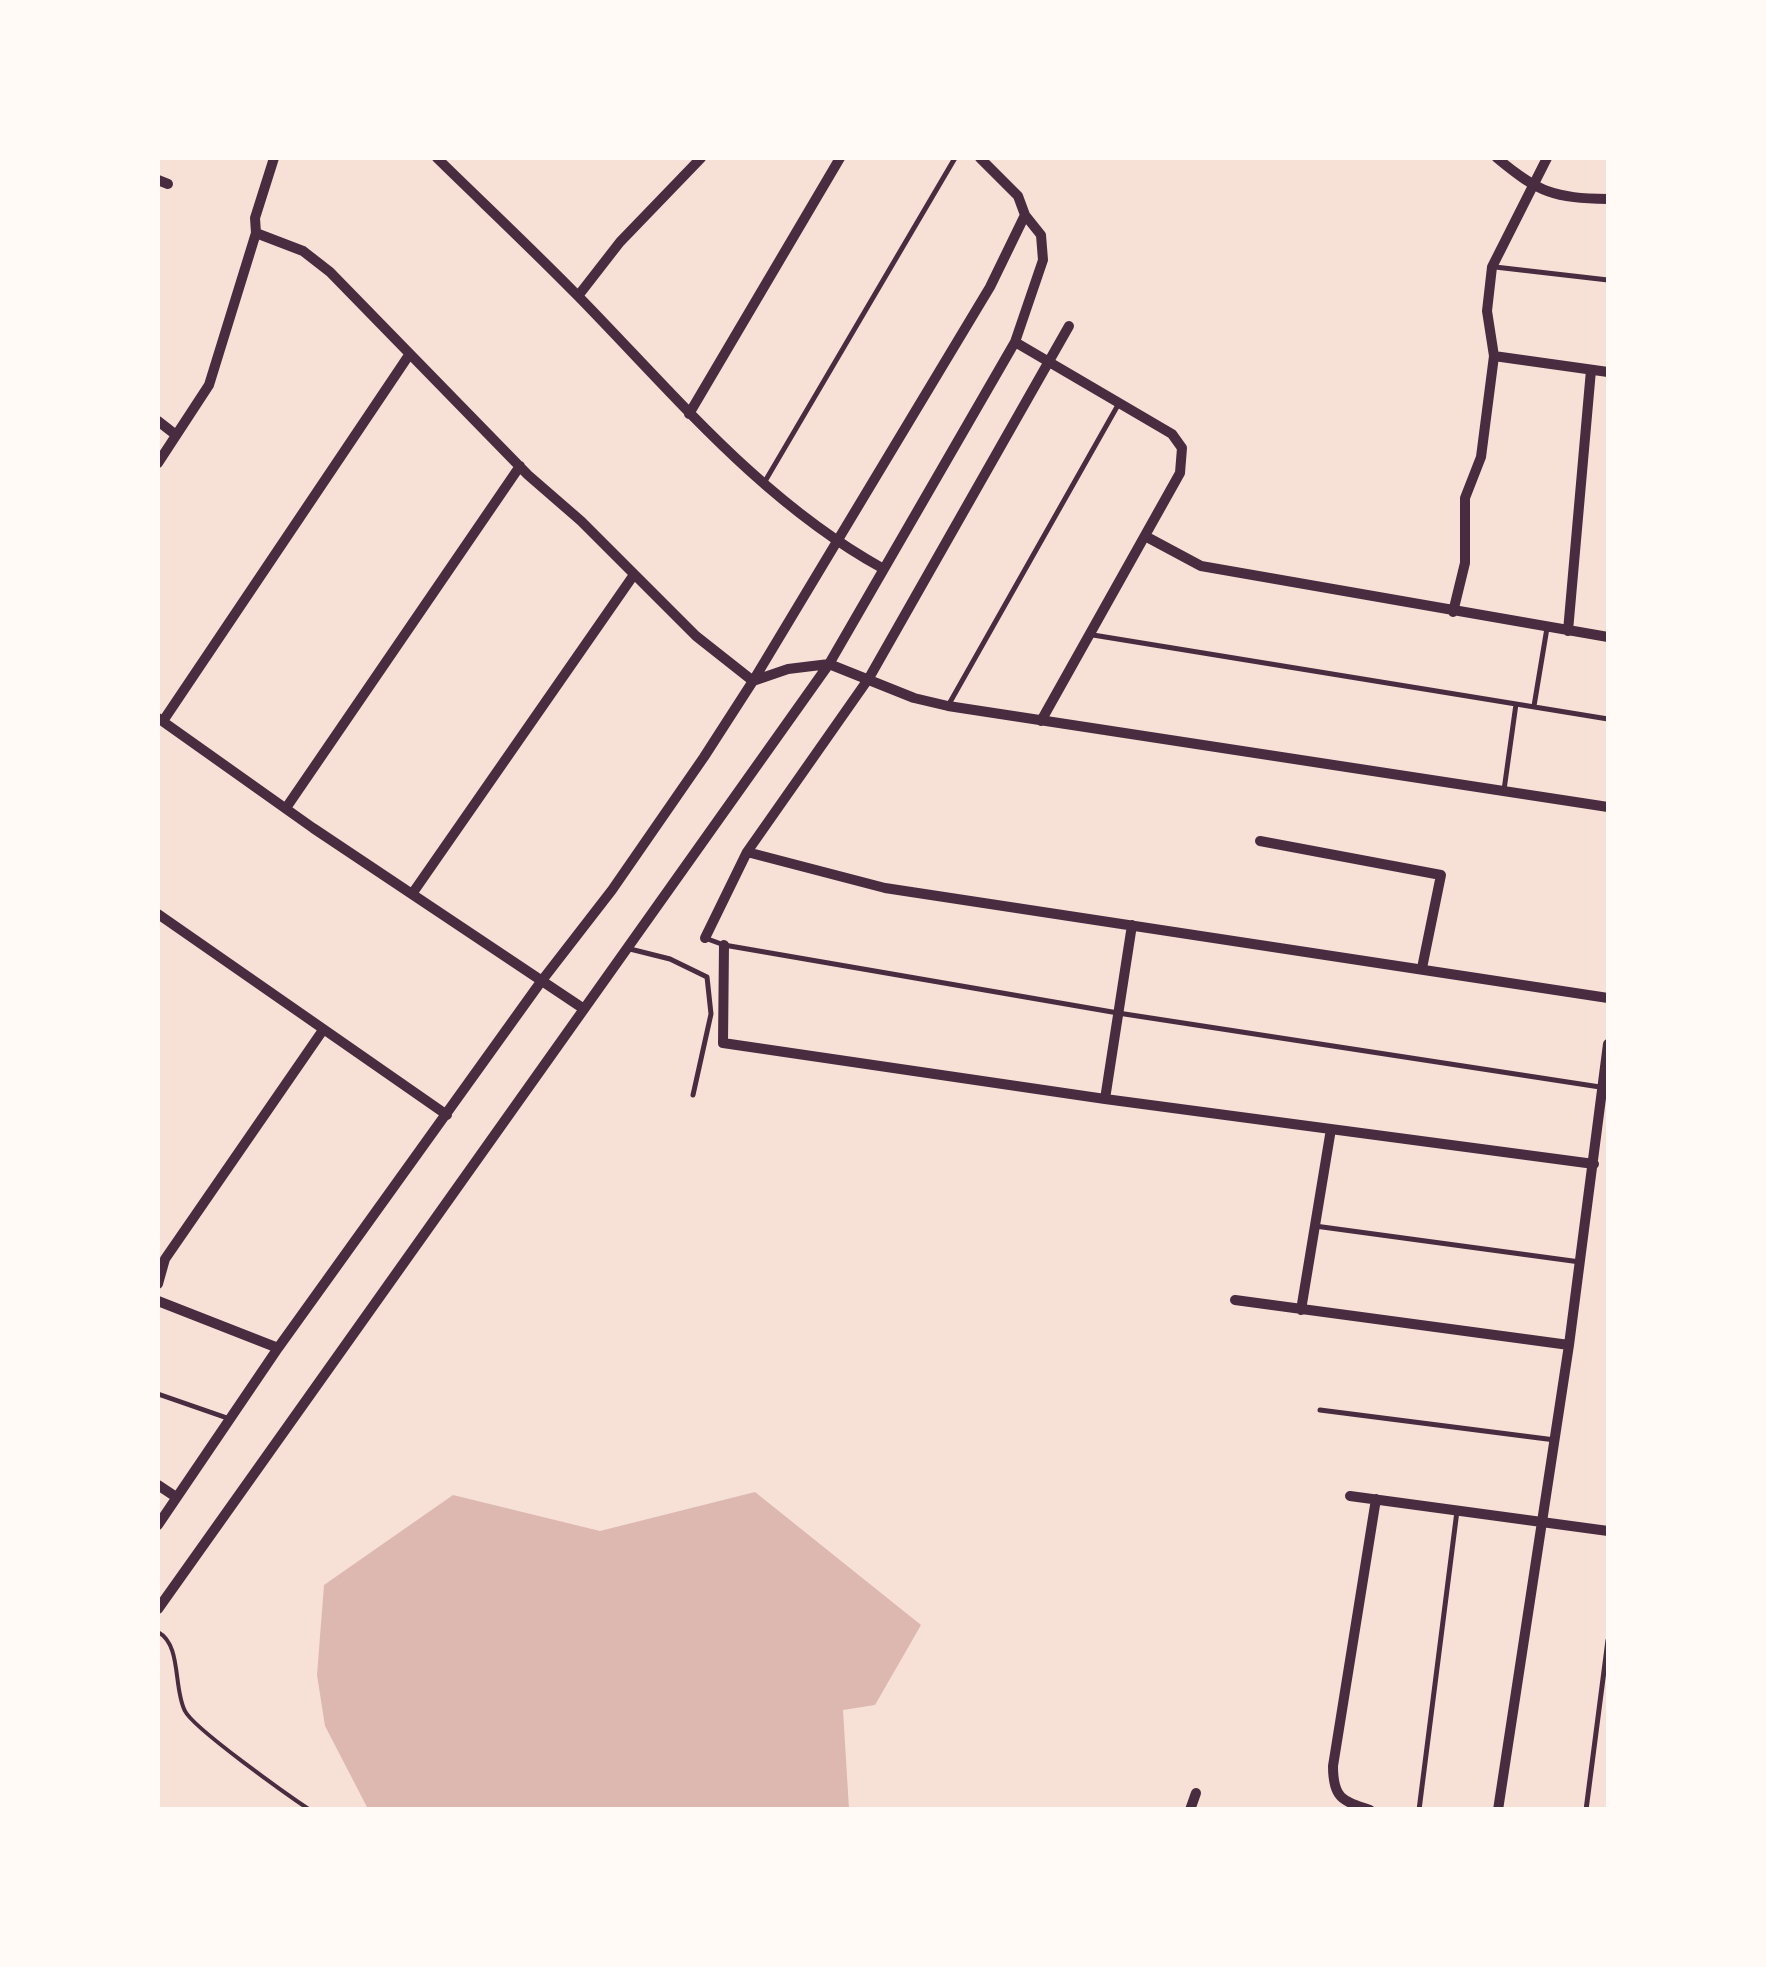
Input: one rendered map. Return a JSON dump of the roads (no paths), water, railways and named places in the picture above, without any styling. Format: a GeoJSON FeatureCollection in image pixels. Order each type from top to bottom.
{"type":"FeatureCollection","features":[{"type":"Feature","properties":{"kind":"street"},"geometry":{"type":"LineString","coordinates":[[158,463],[210,386],[274,158]]}},
{"type":"Feature","properties":{"kind":"street"},"geometry":{"type":"LineString","coordinates":[[437,158],[763,485],[836,543],[882,568]]}},
{"type":"Feature","properties":{"kind":"street"},"geometry":{"type":"LineString","coordinates":[[578,296],[620,242],[700,158]]}},
{"type":"Feature","properties":{"kind":"street"},"geometry":{"type":"LineString","coordinates":[[688,414],[840,158]]}},
{"type":"Feature","properties":{"kind":"street"},"geometry":{"type":"LineString","coordinates":[[158,1609],[829,664],[1015,342],[1043,260],[1041,235],[1026,216],[1018,196],[980,158]]}},
{"type":"Feature","properties":{"kind":"street"},"geometry":{"type":"LineString","coordinates":[[1497,158],[1530,185],[1564,198],[1608,199]]}},
{"type":"Feature","properties":{"kind":"street"},"geometry":{"type":"LineString","coordinates":[[1453,612],[1465,564],[1465,498],[1481,456],[1494,356],[1487,311],[1492,267],[1546,158]]}},
{"type":"Feature","properties":{"kind":"street"},"geometry":{"type":"LineString","coordinates":[[158,1524],[278,1348],[540,982],[612,890],[753,681],[990,287],[1026,216]]}},
{"type":"Feature","properties":{"kind":"street"},"geometry":{"type":"LineString","coordinates":[[256,233],[303,250],[330,272],[633,576],[723,660],[753,681]]}},
{"type":"Feature","properties":{"kind":"street"},"geometry":{"type":"LineString","coordinates":[[706,938],[746,852],[869,678],[1069,326]]}},
{"type":"Feature","properties":{"kind":"street"},"geometry":{"type":"LineString","coordinates":[[1015,342],[1172,434],[1182,448],[1180,473],[1041,721]]}},
{"type":"Feature","properties":{"kind":"street"},"geometry":{"type":"LineString","coordinates":[[409,355],[160,720],[584,1009]]}},
{"type":"Feature","properties":{"kind":"street"},"geometry":{"type":"LineString","coordinates":[[1494,356],[1608,372]]}},
{"type":"Feature","properties":{"kind":"street"},"geometry":{"type":"LineString","coordinates":[[1568,631],[1591,370]]}},
{"type":"Feature","properties":{"kind":"street"},"geometry":{"type":"LineString","coordinates":[[158,422],[176,435]]}},
{"type":"Feature","properties":{"kind":"street"},"geometry":{"type":"LineString","coordinates":[[286,808],[520,466]]}},
{"type":"Feature","properties":{"kind":"street"},"geometry":{"type":"LineString","coordinates":[[1145,536],[1201,566],[1608,638]]}},
{"type":"Feature","properties":{"kind":"street"},"geometry":{"type":"LineString","coordinates":[[412,894],[633,576]]}},
{"type":"Feature","properties":{"kind":"street"},"geometry":{"type":"LineString","coordinates":[[753,681],[788,669],[829,664],[914,698],[948,706],[1608,807]]}},
{"type":"Feature","properties":{"kind":"street"},"geometry":{"type":"LineString","coordinates":[[1260,841],[1440,875],[1422,968]]}},
{"type":"Feature","properties":{"kind":"street"},"geometry":{"type":"LineString","coordinates":[[746,852],[885,888],[1608,998]]}},
{"type":"Feature","properties":{"kind":"street"},"geometry":{"type":"LineString","coordinates":[[158,914],[446,1115]]}},
{"type":"Feature","properties":{"kind":"street"},"geometry":{"type":"LineString","coordinates":[[1105,1099],[1132,925]]}},
{"type":"Feature","properties":{"kind":"street"},"geometry":{"type":"LineString","coordinates":[[724,945],[723,1042],[1105,1099],[1594,1164]]}},
{"type":"Feature","properties":{"kind":"street"},"geometry":{"type":"LineString","coordinates":[[158,1284],[165,1259],[323,1030]]}},
{"type":"Feature","properties":{"kind":"street"},"geometry":{"type":"LineString","coordinates":[[1498,1810],[1570,1344],[1608,1044]]}},
{"type":"Feature","properties":{"kind":"street"},"geometry":{"type":"LineString","coordinates":[[1301,1310],[1331,1129]]}},
{"type":"Feature","properties":{"kind":"street"},"geometry":{"type":"LineString","coordinates":[[1235,1300],[1570,1344]]}},
{"type":"Feature","properties":{"kind":"street"},"geometry":{"type":"LineString","coordinates":[[158,1301],[278,1348]]}},
{"type":"Feature","properties":{"kind":"street"},"geometry":{"type":"LineString","coordinates":[[158,1485],[176,1496]]}},
{"type":"Feature","properties":{"kind":"street"},"geometry":{"type":"LineString","coordinates":[[1350,1496],[1608,1531]]}},
{"type":"Feature","properties":{"kind":"street"},"geometry":{"type":"LineString","coordinates":[[1370,1810],[1348,1805],[1336,1791],[1333,1766],[1376,1500]]}},
{"type":"Feature","properties":{"kind":"street"},"geometry":{"type":"LineString","coordinates":[[1190,1810],[1196,1792]]}},
{"type":"Feature","properties":{"kind":"lane"},"geometry":{"type":"LineString","coordinates":[[763,485],[954,158]]}},
{"type":"Feature","properties":{"kind":"lane"},"geometry":{"type":"LineString","coordinates":[[1492,267],[1608,280]]}},
{"type":"Feature","properties":{"kind":"lane"},"geometry":{"type":"LineString","coordinates":[[948,706],[1120,402]]}},
{"type":"Feature","properties":{"kind":"lane"},"geometry":{"type":"LineString","coordinates":[[1534,706],[1547,628]]}},
{"type":"Feature","properties":{"kind":"lane"},"geometry":{"type":"LineString","coordinates":[[1090,635],[1608,719]]}},
{"type":"Feature","properties":{"kind":"lane"},"geometry":{"type":"LineString","coordinates":[[1504,791],[1516,704]]}},
{"type":"Feature","properties":{"kind":"lane"},"geometry":{"type":"LineString","coordinates":[[706,938],[724,945],[1118,1014],[1604,1088]]}},
{"type":"Feature","properties":{"kind":"lane"},"geometry":{"type":"LineString","coordinates":[[628,948],[670,959],[707,977],[710,1014],[693,1095]]}},
{"type":"Feature","properties":{"kind":"lane"},"geometry":{"type":"LineString","coordinates":[[1316,1226],[1580,1262]]}},
{"type":"Feature","properties":{"kind":"lane"},"geometry":{"type":"LineString","coordinates":[[158,1394],[230,1418]]}},
{"type":"Feature","properties":{"kind":"lane"},"geometry":{"type":"LineString","coordinates":[[1320,1410],[1555,1440]]}},
{"type":"Feature","properties":{"kind":"lane"},"geometry":{"type":"LineString","coordinates":[[1419,1810],[1457,1510]]}},
{"type":"Feature","properties":{"kind":"lane"},"geometry":{"type":"LineString","coordinates":[[1586,1810],[1608,1640]]}}]}
